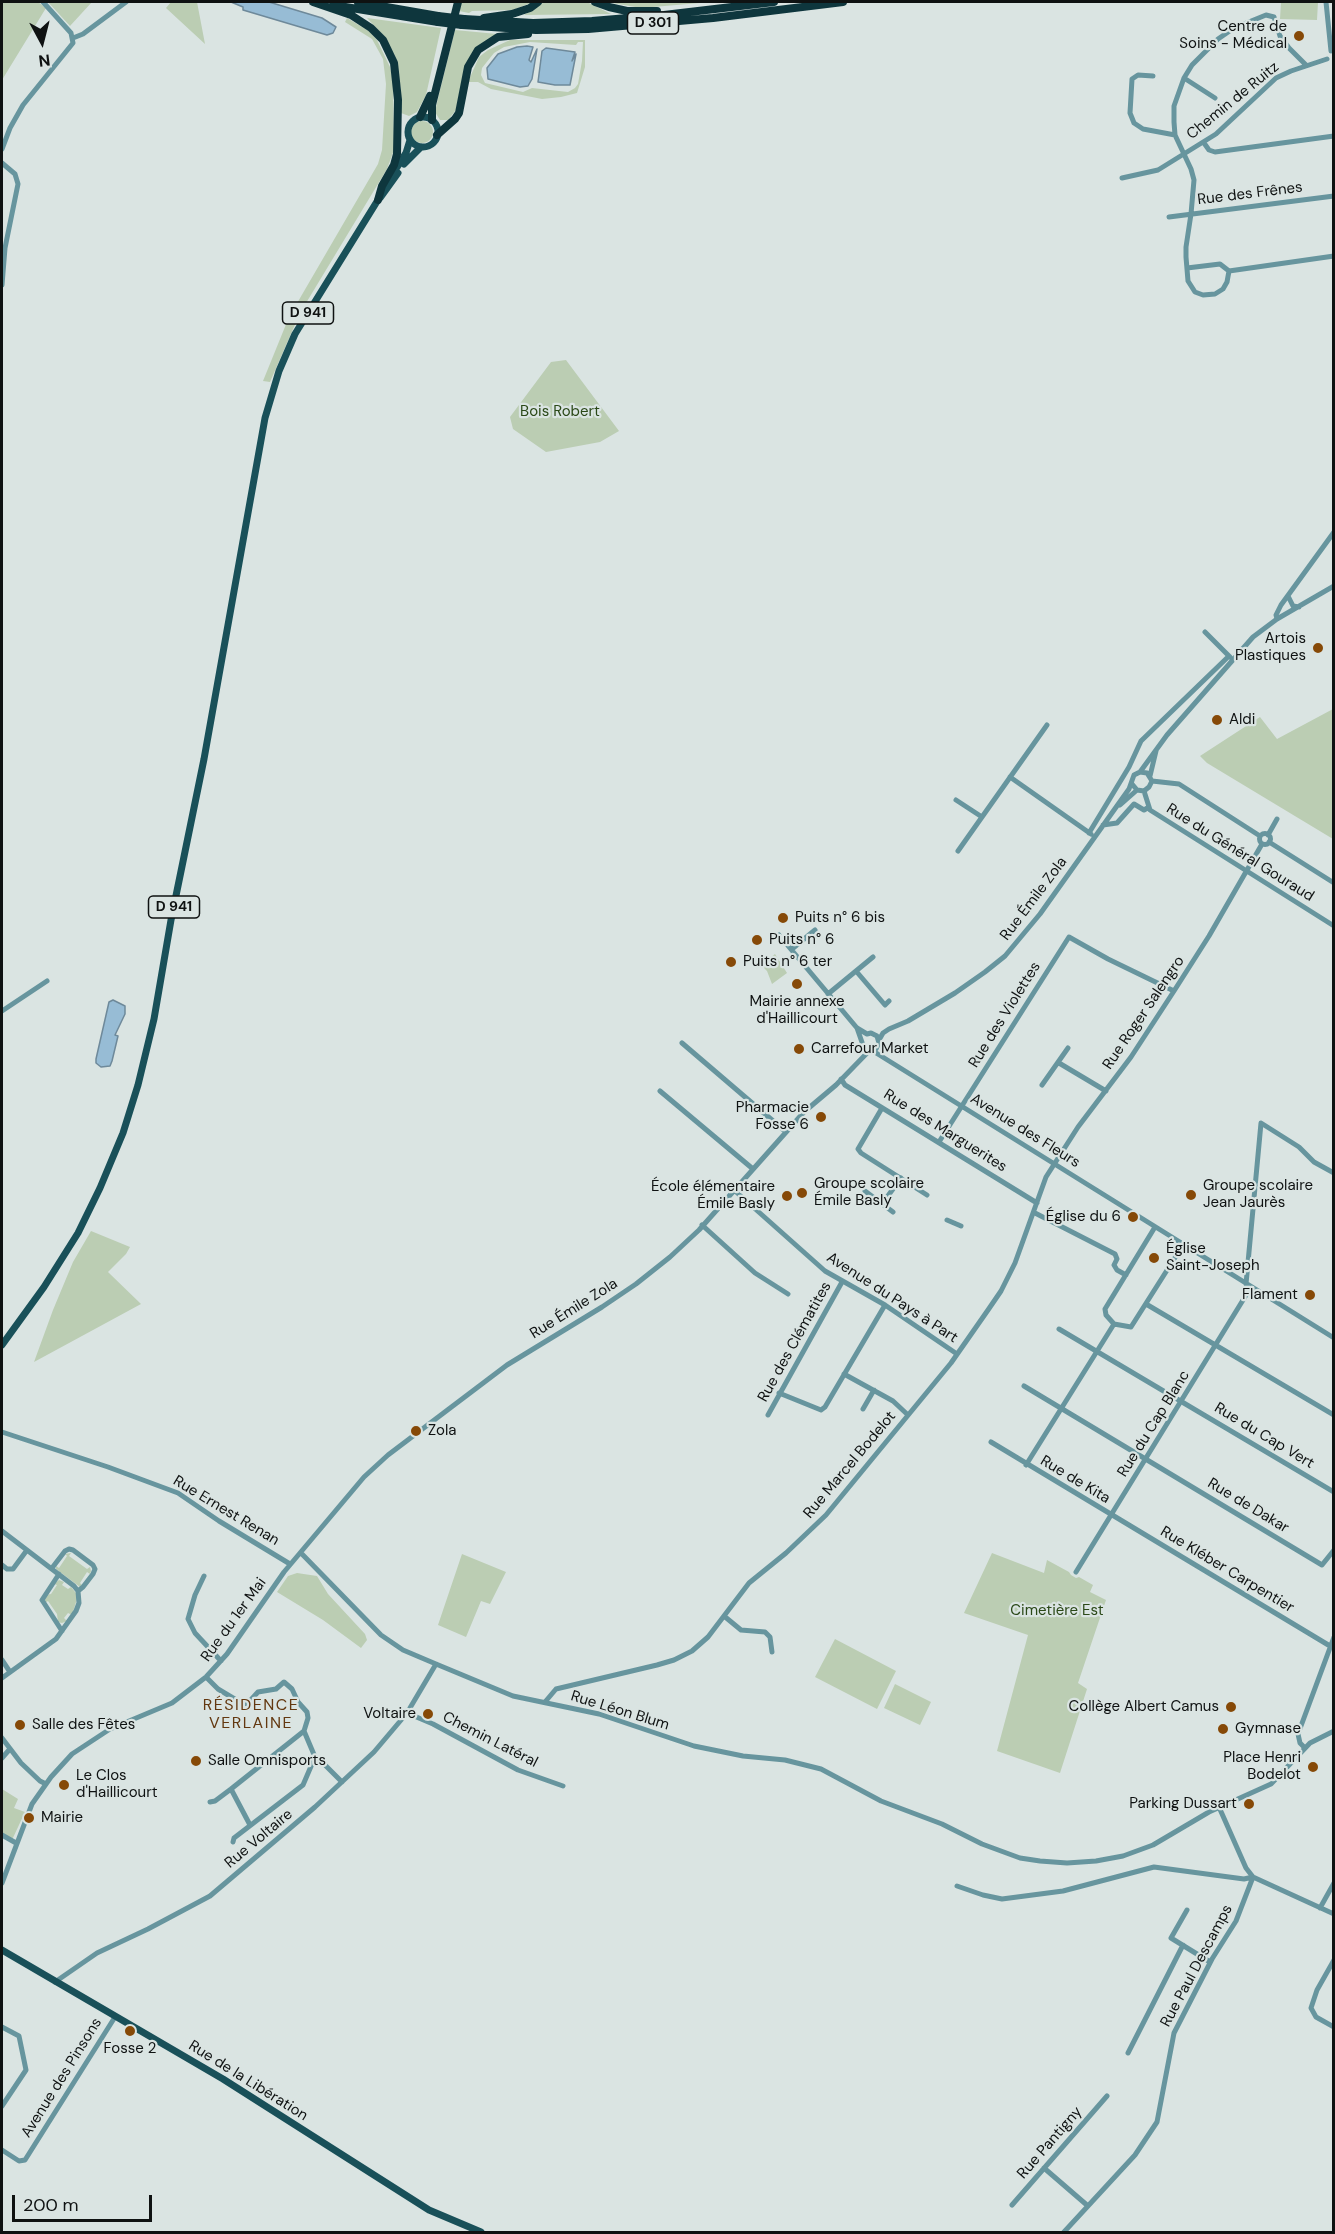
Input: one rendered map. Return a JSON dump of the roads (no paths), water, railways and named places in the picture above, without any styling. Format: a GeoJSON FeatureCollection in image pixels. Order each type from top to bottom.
{"type":"FeatureCollection","features":[{"type":"Feature","properties":{"kind":"highway","name":"D 301"},"geometry":{"type":"LineString","coordinates":[[313,2],[536,30],[713,18],[843,2]]}},
{"type":"Feature","properties":{"kind":"highway"},"geometry":{"type":"LineString","coordinates":[[313,2],[351,15],[371,28],[383,40],[394,63],[398,100],[397,154],[378,200]]}},
{"type":"Feature","properties":{"kind":"highway","name":"D 301"},"geometry":{"type":"LineString","coordinates":[[358,2],[438,19]]}},
{"type":"Feature","properties":{"kind":"highway"},"geometry":{"type":"LineString","coordinates":[[420,117],[429,99],[456,2]]}},
{"type":"Feature","properties":{"kind":"highway"},"geometry":{"type":"LineString","coordinates":[[432,120],[432,105],[456,2]]}},
{"type":"Feature","properties":{"kind":"highway"},"geometry":{"type":"LineString","coordinates":[[474,20],[512,14],[530,8],[538,2]]}},
{"type":"Feature","properties":{"kind":"highway"},"geometry":{"type":"LineString","coordinates":[[595,2],[609,8],[627,11],[704,9]]}},
{"type":"Feature","properties":{"kind":"highway","name":"D 301"},"geometry":{"type":"LineString","coordinates":[[463,22],[474,20],[523,23],[557,22],[664,15],[774,2]]}},
{"type":"Feature","properties":{"kind":"highway"},"geometry":{"type":"LineString","coordinates":[[437,135],[459,113],[470,63],[484,45],[498,37],[580,33],[713,18]]}},
{"type":"Feature","properties":{"kind":"main road"},"geometry":{"type":"LineString","coordinates":[[420,117],[432,120],[436,124],[437,135],[433,142],[421,147],[410,140],[408,136],[411,122],[420,117]]}},
{"type":"Feature","properties":{"kind":"main road","name":"D 941"},"geometry":{"type":"LineString","coordinates":[[2,1345],[44,1287],[78,1233],[123,1133],[138,1084],[154,1019],[171,920],[206,749],[265,418],[279,371],[295,334],[406,153],[410,140]]}},
{"type":"Feature","properties":{"kind":"main road","name":"D 941"},"geometry":{"type":"LineString","coordinates":[[378,200],[384,195],[409,157],[421,147]]}},
{"type":"Feature","properties":{"kind":"main road","name":"Rue de la Libération"},"geometry":{"type":"LineString","coordinates":[[2,1950],[223,2079],[429,2210],[481,2232]]}},
{"type":"Feature","properties":{"kind":"street"},"geometry":{"type":"LineString","coordinates":[[2,148],[22,105],[70,47],[73,38],[43,2]]}},
{"type":"Feature","properties":{"kind":"street"},"geometry":{"type":"LineString","coordinates":[[73,38],[83,34],[126,2]]}},
{"type":"Feature","properties":{"kind":"street"},"geometry":{"type":"LineString","coordinates":[[1326,2],[1332,51],[1327,54],[1327,59],[1334,63]]}},
{"type":"Feature","properties":{"kind":"street"},"geometry":{"type":"LineString","coordinates":[[1229,271],[1223,289],[1215,294],[1203,295],[1191,287],[1188,281],[1186,247],[1194,180],[1185,154],[1175,135],[1174,106],[1184,78],[1204,52],[1234,28],[1266,15],[1274,17],[1280,36],[1306,65]]}},
{"type":"Feature","properties":{"kind":"street","name":"Chemin de Ruitz"},"geometry":{"type":"LineString","coordinates":[[1122,178],[1158,170],[1204,143],[1276,78],[1327,59]]}},
{"type":"Feature","properties":{"kind":"street"},"geometry":{"type":"LineString","coordinates":[[1153,76],[1138,75],[1132,79],[1130,113],[1134,123],[1143,129],[1175,135]]}},
{"type":"Feature","properties":{"kind":"street"},"geometry":{"type":"LineString","coordinates":[[1184,78],[1215,98]]}},
{"type":"Feature","properties":{"kind":"street"},"geometry":{"type":"LineString","coordinates":[[1204,143],[1209,150],[1215,152],[1334,136]]}},
{"type":"Feature","properties":{"kind":"street"},"geometry":{"type":"LineString","coordinates":[[2,163],[15,174],[18,184],[5,248],[2,285]]}},
{"type":"Feature","properties":{"kind":"street","name":"Rue des Frênes"},"geometry":{"type":"LineString","coordinates":[[1169,217],[1334,196]]}},
{"type":"Feature","properties":{"kind":"street"},"geometry":{"type":"LineString","coordinates":[[1187,268],[1220,264],[1229,271],[1334,256]]}},
{"type":"Feature","properties":{"kind":"street"},"geometry":{"type":"LineString","coordinates":[[1277,619],[1277,611],[1334,532]]}},
{"type":"Feature","properties":{"kind":"street"},"geometry":{"type":"LineString","coordinates":[[1010,777],[1092,835],[1141,741],[1191,691],[1253,637],[1277,619],[1334,586]]}},
{"type":"Feature","properties":{"kind":"street"},"geometry":{"type":"LineString","coordinates":[[1288,596],[1293,606],[1299,607]]}},
{"type":"Feature","properties":{"kind":"street"},"geometry":{"type":"LineString","coordinates":[[1205,632],[1231,658]]}},
{"type":"Feature","properties":{"kind":"street"},"geometry":{"type":"LineString","coordinates":[[1112,812],[1157,748],[1231,658]]}},
{"type":"Feature","properties":{"kind":"street"},"geometry":{"type":"LineString","coordinates":[[958,851],[1047,725]]}},
{"type":"Feature","properties":{"kind":"street"},"geometry":{"type":"LineString","coordinates":[[1112,812],[1141,791],[1149,788],[1157,748]]}},
{"type":"Feature","properties":{"kind":"street"},"geometry":{"type":"LineString","coordinates":[[1140,771],[1147,772],[1151,778],[1179,784],[1260,836],[1268,835]]}},
{"type":"Feature","properties":{"kind":"street"},"geometry":{"type":"LineString","coordinates":[[1125,774],[1141,791]]}},
{"type":"Feature","properties":{"kind":"street","name":"Rue du Général Gouraud"},"geometry":{"type":"LineString","coordinates":[[1141,791],[1149,807],[1158,815],[1334,926]]}},
{"type":"Feature","properties":{"kind":"street"},"geometry":{"type":"LineString","coordinates":[[956,800],[981,817]]}},
{"type":"Feature","properties":{"kind":"street"},"geometry":{"type":"LineString","coordinates":[[1102,825],[1117,823],[1134,804],[1144,810],[1149,807]]}},
{"type":"Feature","properties":{"kind":"street","name":"Rue Émile Zola"},"geometry":{"type":"LineString","coordinates":[[879,1040],[883,1033],[917,1016],[1005,956],[1040,914],[1092,835],[1112,812]]}},
{"type":"Feature","properties":{"kind":"street"},"geometry":{"type":"LineString","coordinates":[[1269,842],[1268,835],[1277,819]]}},
{"type":"Feature","properties":{"kind":"street"},"geometry":{"type":"LineString","coordinates":[[1260,836],[1259,840],[1262,844],[1269,842],[1334,883]]}},
{"type":"Feature","properties":{"kind":"street","name":"Rue Roger Salengro"},"geometry":{"type":"LineString","coordinates":[[1054,1164],[1174,992],[1262,844]]}},
{"type":"Feature","properties":{"kind":"street"},"geometry":{"type":"LineString","coordinates":[[792,949],[815,930]]}},
{"type":"Feature","properties":{"kind":"street"},"geometry":{"type":"LineString","coordinates":[[779,935],[857,1028],[862,1044],[873,1050],[879,1040],[857,1028]]}},
{"type":"Feature","properties":{"kind":"street","name":"Rue des Violettes"},"geometry":{"type":"LineString","coordinates":[[939,1143],[1069,937],[1174,992]]}},
{"type":"Feature","properties":{"kind":"street"},"geometry":{"type":"LineString","coordinates":[[828,994],[873,957]]}},
{"type":"Feature","properties":{"kind":"street"},"geometry":{"type":"LineString","coordinates":[[856,971],[885,1005],[889,1001]]}},
{"type":"Feature","properties":{"kind":"street"},"geometry":{"type":"LineString","coordinates":[[2,1011],[47,981]]}},
{"type":"Feature","properties":{"kind":"street","name":"Rue Émile Zola"},"geometry":{"type":"LineString","coordinates":[[859,1060],[862,1044],[870,1034],[899,1024]]}},
{"type":"Feature","properties":{"kind":"street"},"geometry":{"type":"LineString","coordinates":[[682,1043],[786,1132]]}},
{"type":"Feature","properties":{"kind":"street"},"geometry":{"type":"LineString","coordinates":[[1042,1085],[1068,1048]]}},
{"type":"Feature","properties":{"kind":"street","name":"Rue Émile Zola"},"geometry":{"type":"LineString","coordinates":[[290,1564],[364,1476],[388,1455],[507,1365],[636,1284],[670,1257],[702,1226],[804,1112],[859,1060],[873,1050]]}},
{"type":"Feature","properties":{"kind":"street","name":"Avenue des Fleurs"},"geometry":{"type":"LineString","coordinates":[[873,1050],[1334,1338]]}},
{"type":"Feature","properties":{"kind":"street"},"geometry":{"type":"LineString","coordinates":[[1059,1063],[1106,1091]]}},
{"type":"Feature","properties":{"kind":"street","name":"Rue des Marguerites"},"geometry":{"type":"LineString","coordinates":[[841,1079],[846,1085],[882,1108],[1037,1203]]}},
{"type":"Feature","properties":{"kind":"street"},"geometry":{"type":"LineString","coordinates":[[660,1091],[753,1169]]}},
{"type":"Feature","properties":{"kind":"street"},"geometry":{"type":"LineString","coordinates":[[882,1108],[858,1149],[927,1195]]}},
{"type":"Feature","properties":{"kind":"street"},"geometry":{"type":"LineString","coordinates":[[1248,1285],[1262,1124],[1299,1147],[1314,1162],[1334,1173]]}},
{"type":"Feature","properties":{"kind":"street","name":"Rue Marcel Bodelot"},"geometry":{"type":"LineString","coordinates":[[545,1702],[556,1689],[674,1660],[692,1650],[705,1640],[749,1582],[786,1553],[826,1515],[957,1354],[1001,1291],[1035,1213],[1046,1177],[1054,1164]]}},
{"type":"Feature","properties":{"kind":"street"},"geometry":{"type":"LineString","coordinates":[[882,1204],[901,1178]]}},
{"type":"Feature","properties":{"kind":"street","name":"Avenue du Pays à Part"},"geometry":{"type":"LineString","coordinates":[[734,1190],[817,1265],[842,1282],[885,1305],[957,1354]]}},
{"type":"Feature","properties":{"kind":"street"},"geometry":{"type":"LineString","coordinates":[[865,1191],[893,1212]]}},
{"type":"Feature","properties":{"kind":"street"},"geometry":{"type":"LineString","coordinates":[[1035,1213],[1115,1254],[1117,1259],[1114,1265],[1126,1275]]}},
{"type":"Feature","properties":{"kind":"street"},"geometry":{"type":"LineString","coordinates":[[947,1220],[961,1226]]}},
{"type":"Feature","properties":{"kind":"street"},"geometry":{"type":"LineString","coordinates":[[702,1226],[755,1273],[788,1294]]}},
{"type":"Feature","properties":{"kind":"street"},"geometry":{"type":"LineString","coordinates":[[1155,1227],[1105,1310],[1106,1315],[1114,1324],[1131,1327],[1183,1245]]}},
{"type":"Feature","properties":{"kind":"street","name":"Rue des Clématites"},"geometry":{"type":"LineString","coordinates":[[768,1415],[842,1282]]}},
{"type":"Feature","properties":{"kind":"street","name":"Rue du Cap Blanc"},"geometry":{"type":"LineString","coordinates":[[1076,1572],[1182,1401],[1248,1285]]}},
{"type":"Feature","properties":{"kind":"street"},"geometry":{"type":"LineString","coordinates":[[1146,1304],[1334,1415]]}},
{"type":"Feature","properties":{"kind":"street"},"geometry":{"type":"LineString","coordinates":[[779,1394],[821,1410],[885,1305]]}},
{"type":"Feature","properties":{"kind":"street"},"geometry":{"type":"LineString","coordinates":[[1026,1465],[1114,1324]]}},
{"type":"Feature","properties":{"kind":"street","name":"Rue du Cap Vert"},"geometry":{"type":"LineString","coordinates":[[1059,1329],[1334,1492]]}},
{"type":"Feature","properties":{"kind":"street"},"geometry":{"type":"LineString","coordinates":[[844,1374],[893,1401],[908,1415]]}},
{"type":"Feature","properties":{"kind":"street"},"geometry":{"type":"LineString","coordinates":[[1024,1386],[1146,1459]]}},
{"type":"Feature","properties":{"kind":"street"},"geometry":{"type":"LineString","coordinates":[[863,1409],[874,1390]]}},
{"type":"Feature","properties":{"kind":"street","name":"Rue Ernest Renan"},"geometry":{"type":"LineString","coordinates":[[2,1432],[178,1493],[290,1564]]}},
{"type":"Feature","properties":{"kind":"street","name":"Rue de Kita"},"geometry":{"type":"LineString","coordinates":[[991,1442],[1111,1516]]}},
{"type":"Feature","properties":{"kind":"street","name":"Rue de Dakar"},"geometry":{"type":"LineString","coordinates":[[1146,1459],[1322,1565],[1334,1550]]}},
{"type":"Feature","properties":{"kind":"street","name":"Rue Kléber Carpentier"},"geometry":{"type":"LineString","coordinates":[[1111,1516],[1330,1646]]}},
{"type":"Feature","properties":{"kind":"street"},"geometry":{"type":"LineString","coordinates":[[2,1532],[52,1568],[78,1591],[79,1603],[56,1639],[2,1678]]}},
{"type":"Feature","properties":{"kind":"street"},"geometry":{"type":"LineString","coordinates":[[52,1568],[69,1549],[93,1565],[95,1569],[93,1574],[84,1587],[78,1591]]}},
{"type":"Feature","properties":{"kind":"street"},"geometry":{"type":"LineString","coordinates":[[2,1565],[7,1569],[13,1569],[27,1550]]}},
{"type":"Feature","properties":{"kind":"street","name":"Rue Léon Blum"},"geometry":{"type":"LineString","coordinates":[[301,1553],[381,1635],[403,1650],[436,1664],[513,1696],[599,1714],[711,1751],[809,1765],[834,1774],[881,1801],[942,1824],[963,1836],[1020,1858],[1050,1862],[1096,1861],[1123,1856],[1146,1848],[1166,1839],[1219,1807],[1271,1784],[1305,1748],[1334,1731]]}},
{"type":"Feature","properties":{"kind":"street","name":"Rue du 1er Mai"},"geometry":{"type":"LineString","coordinates":[[2,1883],[32,1804],[72,1754],[123,1723],[172,1703],[206,1677],[221,1661],[290,1564]]}},
{"type":"Feature","properties":{"kind":"street"},"geometry":{"type":"LineString","coordinates":[[59,1574],[42,1600],[62,1631]]}},
{"type":"Feature","properties":{"kind":"street"},"geometry":{"type":"LineString","coordinates":[[204,1576],[195,1595],[188,1619],[195,1633],[221,1661]]}},
{"type":"Feature","properties":{"kind":"street"},"geometry":{"type":"LineString","coordinates":[[724,1616],[741,1630],[765,1632],[770,1637],[772,1652]]}},
{"type":"Feature","properties":{"kind":"street"},"geometry":{"type":"LineString","coordinates":[[1305,1748],[1300,1743],[1298,1734],[1334,1637]]}},
{"type":"Feature","properties":{"kind":"street"},"geometry":{"type":"LineString","coordinates":[[2,1660],[10,1672]]}},
{"type":"Feature","properties":{"kind":"street","name":"Rue Voltaire"},"geometry":{"type":"LineString","coordinates":[[55,1982],[97,1953],[210,1896],[315,1807],[374,1752],[407,1713],[436,1664]]}},
{"type":"Feature","properties":{"kind":"street"},"geometry":{"type":"LineString","coordinates":[[206,1677],[218,1689],[243,1704],[248,1703],[258,1692],[276,1689],[284,1682],[292,1689],[298,1702],[307,1712],[308,1718],[304,1731],[231,1789],[210,1802]]}},
{"type":"Feature","properties":{"kind":"street","name":"Chemin Latéral"},"geometry":{"type":"LineString","coordinates":[[407,1713],[443,1729],[518,1770],[563,1786]]}},
{"type":"Feature","properties":{"kind":"street"},"geometry":{"type":"LineString","coordinates":[[304,1731],[315,1757],[342,1782]]}},
{"type":"Feature","properties":{"kind":"street"},"geometry":{"type":"LineString","coordinates":[[2,1738],[9,1750],[34,1776],[46,1784]]}},
{"type":"Feature","properties":{"kind":"street"},"geometry":{"type":"LineString","coordinates":[[2,1758],[9,1750]]}},
{"type":"Feature","properties":{"kind":"street"},"geometry":{"type":"LineString","coordinates":[[233,1842],[234,1838],[303,1785],[315,1757]]}},
{"type":"Feature","properties":{"kind":"street"},"geometry":{"type":"LineString","coordinates":[[231,1789],[250,1825]]}},
{"type":"Feature","properties":{"kind":"street"},"geometry":{"type":"LineString","coordinates":[[1219,1807],[1246,1868],[1253,1877],[1334,1914]]}},
{"type":"Feature","properties":{"kind":"street"},"geometry":{"type":"LineString","coordinates":[[2,1835],[16,1844]]}},
{"type":"Feature","properties":{"kind":"street"},"geometry":{"type":"LineString","coordinates":[[957,1886],[983,1895],[1012,1898],[1070,1889],[1154,1867],[1244,1879],[1253,1877]]}},
{"type":"Feature","properties":{"kind":"street","name":"Rue Paul Descamps"},"geometry":{"type":"LineString","coordinates":[[1064,2232],[1141,2147],[1157,2122],[1164,2073],[1174,2033],[1210,1962],[1236,1921],[1249,1893],[1253,1877]]}},
{"type":"Feature","properties":{"kind":"street","name":"Rue Paul Descamps"},"geometry":{"type":"LineString","coordinates":[[1249,1893],[1259,1881]]}},
{"type":"Feature","properties":{"kind":"street"},"geometry":{"type":"LineString","coordinates":[[1320,1908],[1334,1883]]}},
{"type":"Feature","properties":{"kind":"street"},"geometry":{"type":"LineString","coordinates":[[1187,1910],[1171,1938],[1210,1962]]}},
{"type":"Feature","properties":{"kind":"street"},"geometry":{"type":"LineString","coordinates":[[1128,2053],[1183,1945]]}},
{"type":"Feature","properties":{"kind":"street"},"geometry":{"type":"LineString","coordinates":[[1334,1960],[1311,2008],[1316,2017],[1334,2027]]}},
{"type":"Feature","properties":{"kind":"street","name":"Avenue des Pinsons"},"geometry":{"type":"LineString","coordinates":[[2,2150],[19,2161],[25,2160],[115,2017]]}},
{"type":"Feature","properties":{"kind":"street"},"geometry":{"type":"LineString","coordinates":[[2,2027],[19,2036],[26,2070],[2,2106]]}},
{"type":"Feature","properties":{"kind":"street","name":"Rue Pantigny"},"geometry":{"type":"LineString","coordinates":[[1012,2205],[1107,2096]]}},
{"type":"Feature","properties":{"kind":"street"},"geometry":{"type":"LineString","coordinates":[[1044,2168],[1088,2206]]}},
{"type":"Feature","properties":{"kind":"water"},"geometry":{"type":"Polygon","coordinates":[[[231,2],[269,2],[322,18],[336,27],[333,33],[327,35],[243,10],[243,7],[231,2]]]}},
{"type":"Feature","properties":{"kind":"water"},"geometry":{"type":"Polygon","coordinates":[[[527,46],[533,47],[529,60],[531,62],[537,49],[532,79],[528,86],[520,87],[488,79],[487,68],[498,54],[527,46]]]}},
{"type":"Feature","properties":{"kind":"water"},"geometry":{"type":"Polygon","coordinates":[[[546,48],[575,52],[570,85],[538,82],[542,51],[546,48]]]}},
{"type":"Feature","properties":{"kind":"water"},"geometry":{"type":"Polygon","coordinates":[[[113,1000],[125,1006],[125,1014],[115,1035],[118,1036],[110,1066],[101,1067],[96,1063],[96,1059],[109,1002],[113,1000]]]}},
{"type":"Feature","properties":{"kind":"place","name":"Centre de Soins - Médical"},"geometry":{"type":"Point","coordinates":[1299,36]}},
{"type":"Feature","properties":{"kind":"place","name":"Artois Plastiques"},"geometry":{"type":"Point","coordinates":[1318,648]}},
{"type":"Feature","properties":{"kind":"place","name":"Aldi"},"geometry":{"type":"Point","coordinates":[1217,720]}},
{"type":"Feature","properties":{"kind":"place","name":"Puits n° 6 bis"},"geometry":{"type":"Point","coordinates":[783,918]}},
{"type":"Feature","properties":{"kind":"place","name":"Puits n° 6"},"geometry":{"type":"Point","coordinates":[757,940]}},
{"type":"Feature","properties":{"kind":"place","name":"Puits n° 6 ter"},"geometry":{"type":"Point","coordinates":[731,962]}},
{"type":"Feature","properties":{"kind":"place","name":"Mairie annexe d'Haillicourt"},"geometry":{"type":"Point","coordinates":[797,984]}},
{"type":"Feature","properties":{"kind":"place","name":"Carrefour Market"},"geometry":{"type":"Point","coordinates":[799,1049]}},
{"type":"Feature","properties":{"kind":"place","name":"Pharmacie Fosse 6"},"geometry":{"type":"Point","coordinates":[821,1117]}},
{"type":"Feature","properties":{"kind":"place","name":"Groupe scolaire Émile Basly"},"geometry":{"type":"Point","coordinates":[802,1193]}},
{"type":"Feature","properties":{"kind":"place","name":"Groupe scolaire Jean Jaurès"},"geometry":{"type":"Point","coordinates":[1191,1195]}},
{"type":"Feature","properties":{"kind":"place","name":"École élémentaire Émile Basly"},"geometry":{"type":"Point","coordinates":[787,1196]}},
{"type":"Feature","properties":{"kind":"place","name":"Église du 6"},"geometry":{"type":"Point","coordinates":[1133,1217]}},
{"type":"Feature","properties":{"kind":"place","name":"Église Saint-Joseph"},"geometry":{"type":"Point","coordinates":[1154,1258]}},
{"type":"Feature","properties":{"kind":"place","name":"Flament"},"geometry":{"type":"Point","coordinates":[1310,1295]}},
{"type":"Feature","properties":{"kind":"place","name":"Zola"},"geometry":{"type":"Point","coordinates":[416,1431]}},
{"type":"Feature","properties":{"kind":"place","name":"Collège Albert Camus"},"geometry":{"type":"Point","coordinates":[1231,1707]}},
{"type":"Feature","properties":{"kind":"place","name":"Voltaire"},"geometry":{"type":"Point","coordinates":[428,1714]}},
{"type":"Feature","properties":{"kind":"place","name":"Salle des Fêtes"},"geometry":{"type":"Point","coordinates":[20,1725]}},
{"type":"Feature","properties":{"kind":"place","name":"Gymnase"},"geometry":{"type":"Point","coordinates":[1223,1729]}},
{"type":"Feature","properties":{"kind":"place","name":"Salle Omnisports"},"geometry":{"type":"Point","coordinates":[196,1761]}},
{"type":"Feature","properties":{"kind":"place","name":"Place Henri Bodelot"},"geometry":{"type":"Point","coordinates":[1313,1767]}},
{"type":"Feature","properties":{"kind":"place","name":"Le Clos d'Haillicourt"},"geometry":{"type":"Point","coordinates":[64,1785]}},
{"type":"Feature","properties":{"kind":"place","name":"Parking Dussart"},"geometry":{"type":"Point","coordinates":[1249,1804]}},
{"type":"Feature","properties":{"kind":"place","name":"Mairie"},"geometry":{"type":"Point","coordinates":[29,1818]}},
{"type":"Feature","properties":{"kind":"place","name":"Fosse 2"},"geometry":{"type":"Point","coordinates":[130,2031]}},
{"type":"Feature","properties":{"kind":"district","name":"RÉSIDENCE VERLAINE"},"geometry":{"type":"Point","coordinates":[251,1715]}},
{"type":"Feature","properties":{"kind":"park label","name":"Bois Robert"},"geometry":{"type":"Point","coordinates":[560,412]}},
{"type":"Feature","properties":{"kind":"park label","name":"Cimetière Est"},"geometry":{"type":"Point","coordinates":[1057,1611]}}]}
